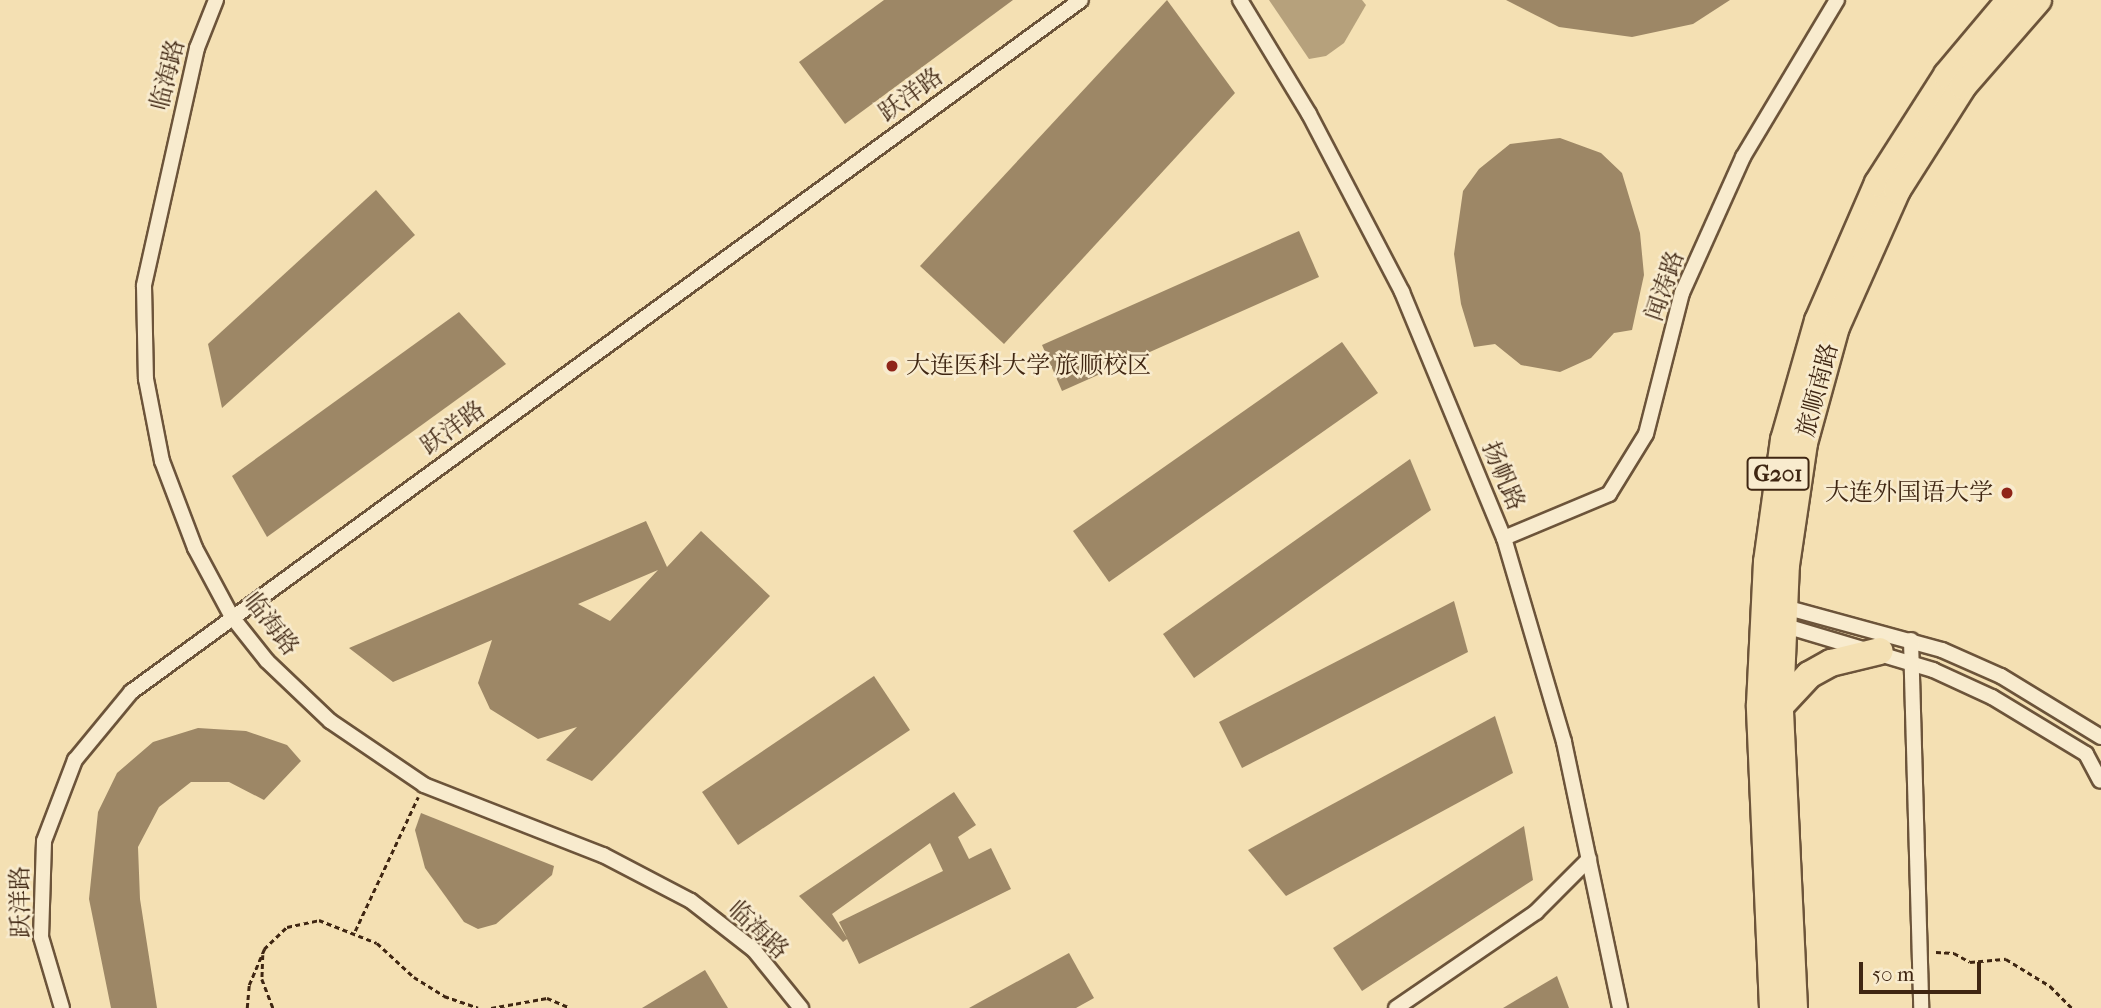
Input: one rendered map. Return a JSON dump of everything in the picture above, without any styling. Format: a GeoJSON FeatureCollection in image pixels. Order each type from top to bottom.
{"type":"FeatureCollection","features":[{"type":"Feature","properties":{"kind":"highway","name":"旅顺南路"},"geometry":{"type":"LineString","coordinates":[[1794,1008],[1771,526],[1784,440],[1818,321],[1844,254],[1910,128],[1947,75],[2010,0]]}},
{"type":"Feature","properties":{"kind":"highway","name":"旅顺南路"},"geometry":{"type":"LineString","coordinates":[[1773,1008],[1760,705],[1804,443],[1836,327],[1863,260],[1929,137],[1964,86],[2038,0]]}},
{"type":"Feature","properties":{"kind":"highway"},"geometry":{"type":"LineString","coordinates":[[1780,705],[1809,675],[1831,663],[1880,651]]}},
{"type":"Feature","properties":{"kind":"street","name":"临海路"},"geometry":{"type":"LineString","coordinates":[[215,0],[197,48],[144,286],[146,379],[162,461],[195,548],[232,617],[267,660],[330,721],[424,785],[603,855],[691,901],[754,950],[801,1008]]}},
{"type":"Feature","properties":{"kind":"street","name":"跃洋路"},"geometry":{"type":"LineString","coordinates":[[62,1008],[41,937],[44,841],[75,760],[131,692],[1081,0]]}},
{"type":"Feature","properties":{"kind":"street","name":"扬帆路"},"geometry":{"type":"LineString","coordinates":[[1240,0],[1309,114],[1402,292],[1504,538],[1564,741],[1620,1008]]}},
{"type":"Feature","properties":{"kind":"street","name":"闻涛路"},"geometry":{"type":"LineString","coordinates":[[1504,538],[1609,494],[1646,434],[1682,293],[1743,157],[1837,0]]}},
{"type":"Feature","properties":{"kind":"street"},"geometry":{"type":"LineString","coordinates":[[1777,616],[1911,640],[2001,676],[2101,737]]}},
{"type":"Feature","properties":{"kind":"street"},"geometry":{"type":"LineString","coordinates":[[1777,616],[1912,662],[1992,697],[2046,727],[2086,754],[2100,780]]}},
{"type":"Feature","properties":{"kind":"street"},"geometry":{"type":"LineString","coordinates":[[1911,640],[1921,1008]]}},
{"type":"Feature","properties":{"kind":"street"},"geometry":{"type":"LineString","coordinates":[[2101,766],[2101,786]]}},
{"type":"Feature","properties":{"kind":"street"},"geometry":{"type":"LineString","coordinates":[[1396,1008],[1536,912],[1589,859]]}},
{"type":"Feature","properties":{"kind":"path"},"geometry":{"type":"LineString","coordinates":[[355,931],[424,785]]}},
{"type":"Feature","properties":{"kind":"path"},"geometry":{"type":"LineString","coordinates":[[247,1008],[249,985],[263,951],[287,928],[319,920],[355,931],[434,989],[478,1008]]}},
{"type":"Feature","properties":{"kind":"path"},"geometry":{"type":"LineString","coordinates":[[263,951],[262,979],[273,1008]]}},
{"type":"Feature","properties":{"kind":"path"},"geometry":{"type":"LineString","coordinates":[[1919,955],[1954,953],[1970,962],[2006,959],[2050,986],[2072,1008]]}},
{"type":"Feature","properties":{"kind":"path"},"geometry":{"type":"LineString","coordinates":[[491,1008],[547,998],[570,1008]]}},
{"type":"Feature","properties":{"kind":"shaded area"},"geometry":{"type":"Polygon","coordinates":[[[1269,0],[1362,0],[1366,5],[1344,43],[1326,56],[1309,59],[1269,0]]]}},
{"type":"Feature","properties":{"kind":"building"},"geometry":{"type":"Polygon","coordinates":[[[884,0],[1013,0],[845,124],[799,62],[884,0]]]}},
{"type":"Feature","properties":{"kind":"building"},"geometry":{"type":"Polygon","coordinates":[[[1167,0],[1235,93],[1004,344],[920,266],[1167,0]]]}},
{"type":"Feature","properties":{"kind":"building"},"geometry":{"type":"Polygon","coordinates":[[[1506,0],[1730,0],[1693,24],[1632,37],[1559,27],[1506,0]]]}},
{"type":"Feature","properties":{"kind":"building"},"geometry":{"type":"Polygon","coordinates":[[[1560,138],[1601,153],[1622,173],[1640,233],[1644,275],[1632,330],[1614,333],[1591,358],[1560,372],[1521,365],[1495,344],[1474,347],[1461,304],[1454,254],[1463,191],[1479,169],[1510,144],[1560,138]]]}},
{"type":"Feature","properties":{"kind":"building"},"geometry":{"type":"Polygon","coordinates":[[[376,190],[415,235],[222,408],[208,344],[376,190]]]}},
{"type":"Feature","properties":{"kind":"building"},"geometry":{"type":"Polygon","coordinates":[[[1299,231],[1319,277],[1062,391],[1042,345],[1299,231]]]}},
{"type":"Feature","properties":{"kind":"building"},"geometry":{"type":"Polygon","coordinates":[[[459,312],[506,364],[267,537],[232,476],[459,312]]]}},
{"type":"Feature","properties":{"kind":"building"},"geometry":{"type":"Polygon","coordinates":[[[1342,342],[1378,393],[1109,582],[1073,531],[1342,342]]]}},
{"type":"Feature","properties":{"kind":"building"},"geometry":{"type":"Polygon","coordinates":[[[1410,459],[1431,510],[1194,678],[1163,634],[1410,459]]]}},
{"type":"Feature","properties":{"kind":"building"},"geometry":{"type":"Polygon","coordinates":[[[646,521],[667,567],[701,531],[770,596],[592,781],[546,760],[577,727],[538,739],[490,709],[478,683],[492,640],[393,682],[349,648],[646,521]],[[658,570],[578,604],[610,621],[658,570]]]}},
{"type":"Feature","properties":{"kind":"building"},"geometry":{"type":"Polygon","coordinates":[[[1454,601],[1468,652],[1242,768],[1219,722],[1454,601]]]}},
{"type":"Feature","properties":{"kind":"building"},"geometry":{"type":"Polygon","coordinates":[[[874,676],[910,730],[738,845],[702,792],[874,676]]]}},
{"type":"Feature","properties":{"kind":"building"},"geometry":{"type":"Polygon","coordinates":[[[1495,716],[1513,773],[1286,896],[1248,850],[1495,716]]]}},
{"type":"Feature","properties":{"kind":"building"},"geometry":{"type":"Polygon","coordinates":[[[198,728],[246,731],[287,745],[301,761],[264,800],[229,782],[191,782],[159,807],[138,847],[140,899],[157,1008],[111,1008],[89,899],[98,812],[117,773],[153,742],[198,728]]]}},
{"type":"Feature","properties":{"kind":"building"},"geometry":{"type":"Polygon","coordinates":[[[954,792],[976,825],[958,837],[969,859],[991,848],[1011,889],[859,964],[847,939],[843,942],[799,896],[954,792]],[[930,843],[832,914],[847,938],[839,922],[943,871],[930,843]]]}},
{"type":"Feature","properties":{"kind":"building"},"geometry":{"type":"Polygon","coordinates":[[[421,813],[554,866],[552,875],[496,924],[478,929],[464,922],[425,868],[415,830],[421,813]]]}},
{"type":"Feature","properties":{"kind":"building"},"geometry":{"type":"Polygon","coordinates":[[[1524,826],[1533,880],[1362,991],[1333,948],[1524,826]]]}},
{"type":"Feature","properties":{"kind":"building"},"geometry":{"type":"Polygon","coordinates":[[[1069,953],[1094,998],[1076,1008],[969,1008],[1069,953]]]}},
{"type":"Feature","properties":{"kind":"building"},"geometry":{"type":"Polygon","coordinates":[[[705,970],[728,1008],[642,1008],[705,970]]]}},
{"type":"Feature","properties":{"kind":"building"},"geometry":{"type":"Polygon","coordinates":[[[1557,976],[1569,1008],[1503,1008],[1557,976]]]}},
{"type":"Feature","properties":{"kind":"place","name":"大连医科大学 旅顺校区"},"geometry":{"type":"Point","coordinates":[892,366]}},
{"type":"Feature","properties":{"kind":"place","name":"大连外国语大学"},"geometry":{"type":"Point","coordinates":[2007,493]}}]}
